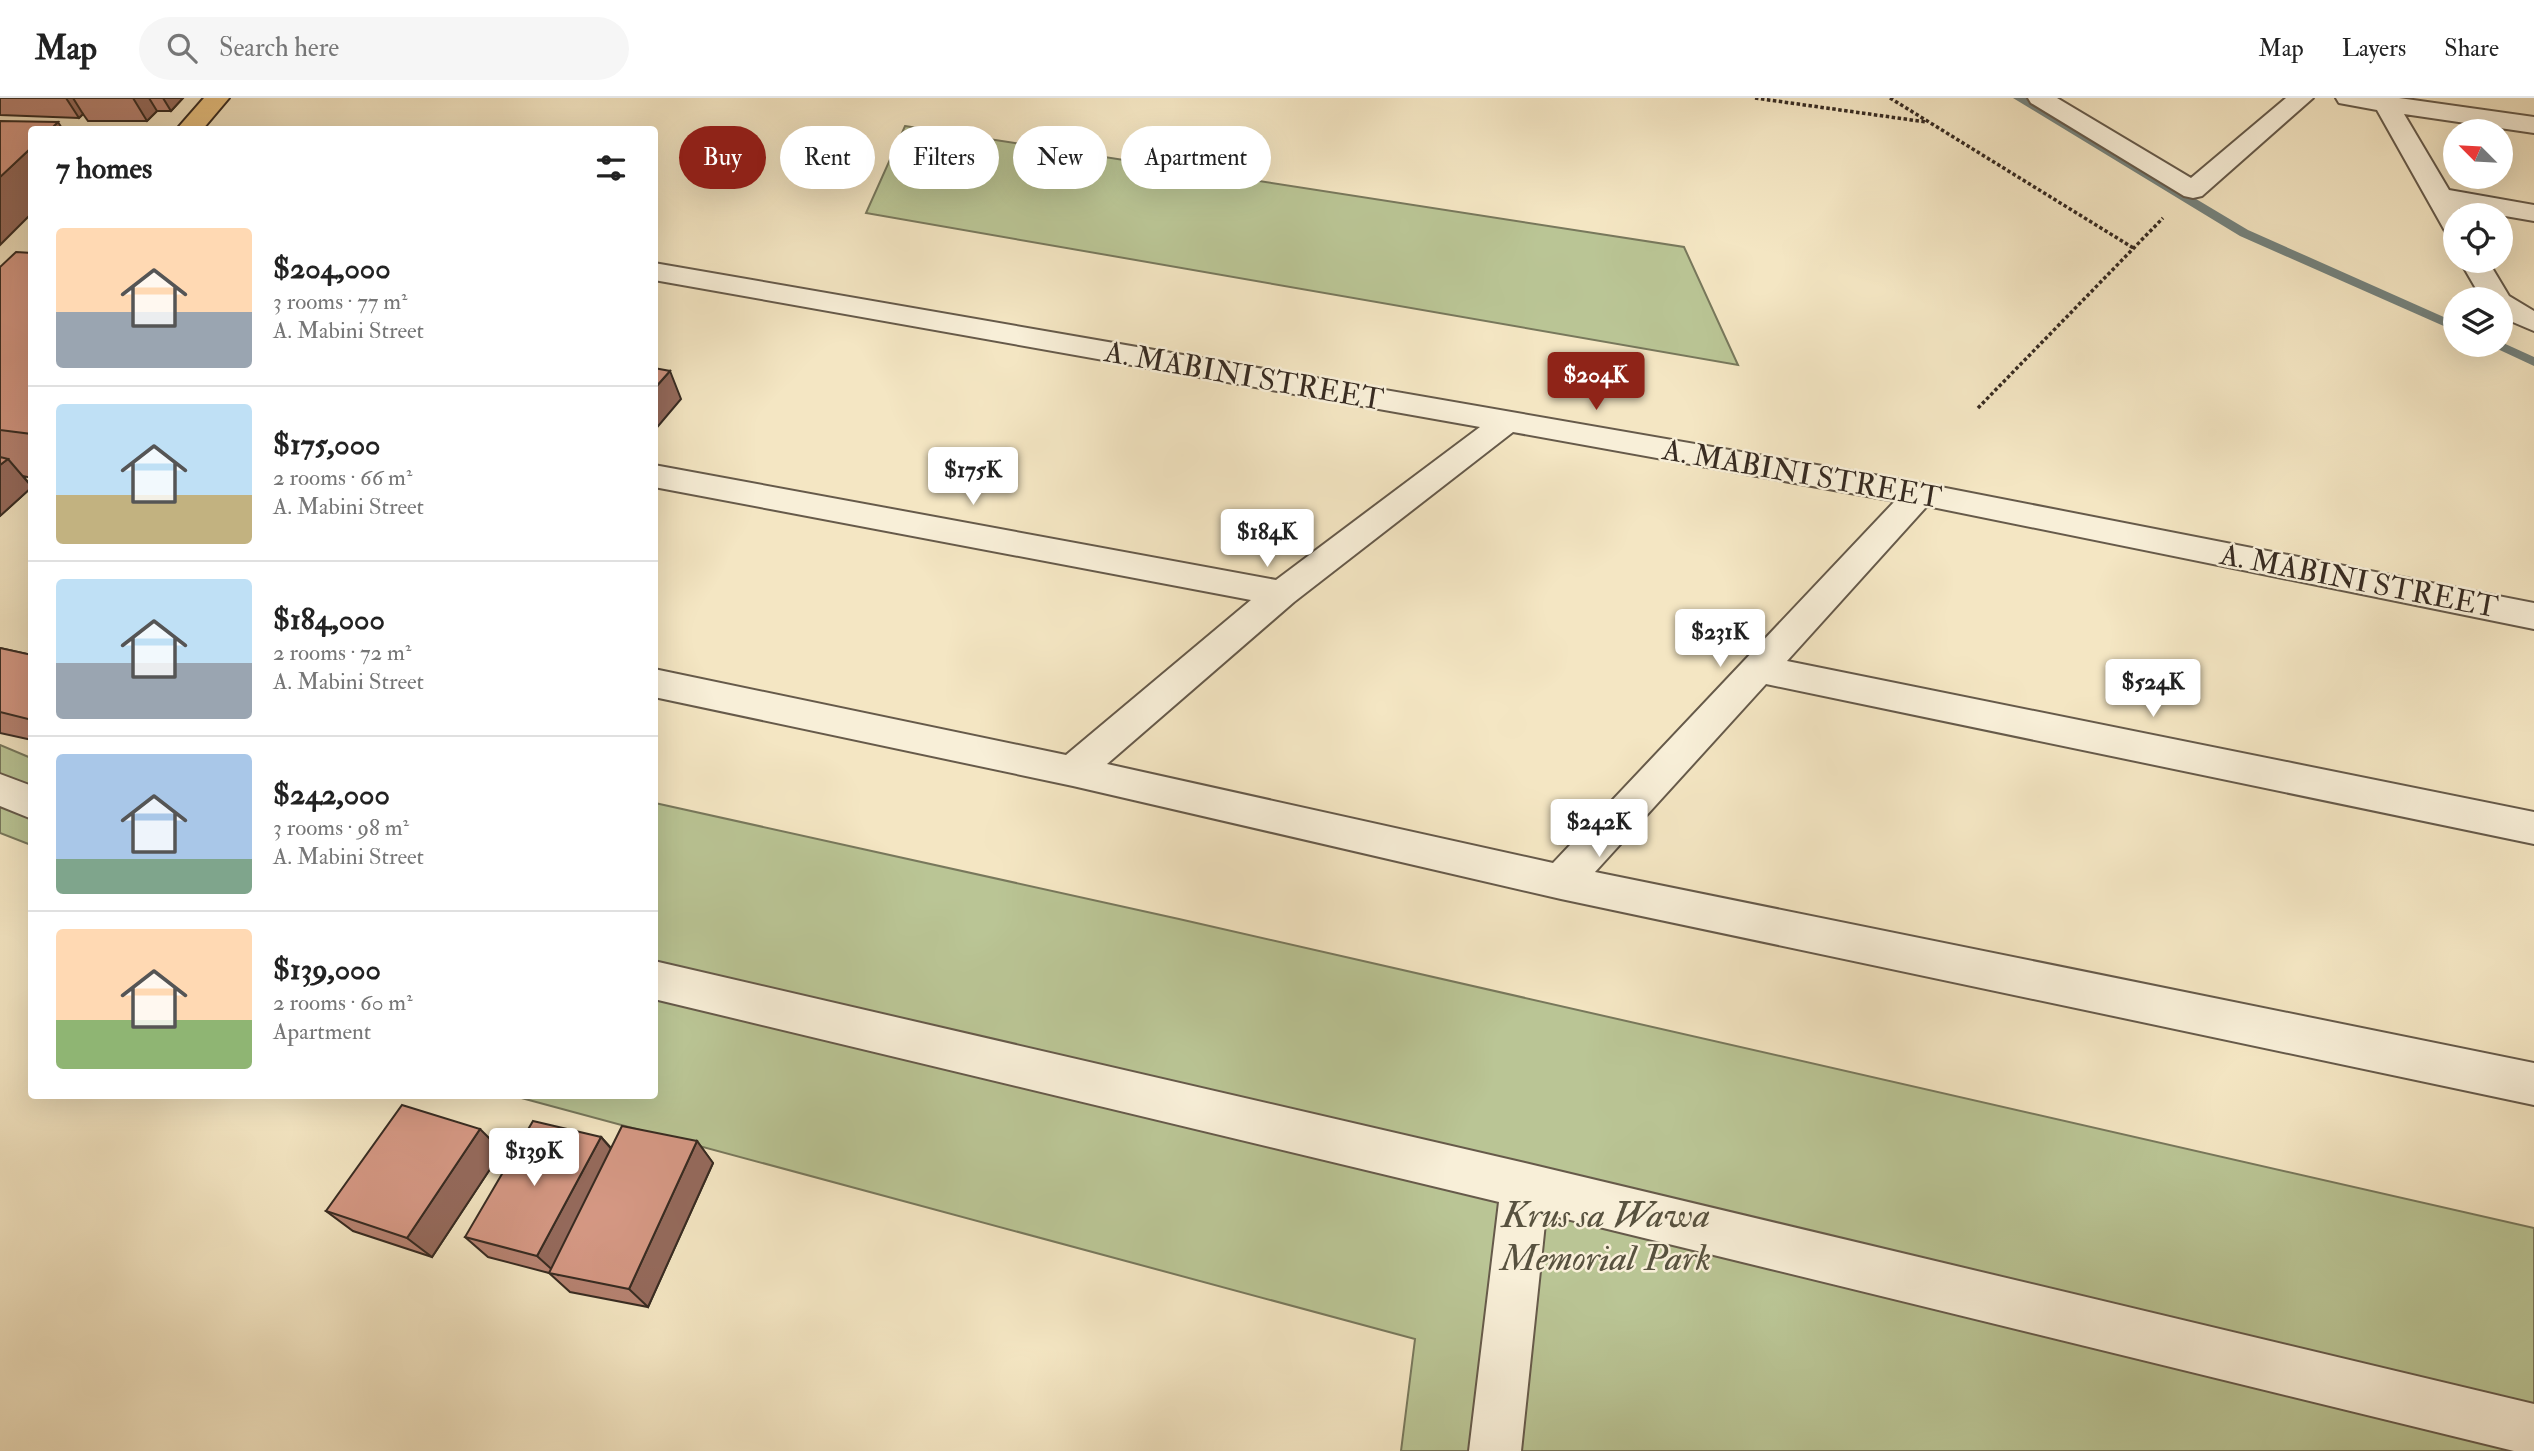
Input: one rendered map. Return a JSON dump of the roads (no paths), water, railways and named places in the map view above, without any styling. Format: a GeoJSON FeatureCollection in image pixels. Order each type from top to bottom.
{"type":"FeatureCollection","features":[{"type":"Feature","properties":{"kind":"main road"},"geometry":{"type":"LineString","coordinates":[[192,126],[218,98]]}},
{"type":"Feature","properties":{"kind":"street"},"geometry":{"type":"LineString","coordinates":[[2040,98],[2193,190],[2301,98]]}},
{"type":"Feature","properties":{"kind":"street"},"geometry":{"type":"LineString","coordinates":[[2348,98],[2534,125]]}},
{"type":"Feature","properties":{"kind":"street"},"geometry":{"type":"LineString","coordinates":[[2386,104],[2443,203]]}},
{"type":"Feature","properties":{"kind":"street"},"geometry":{"type":"LineString","coordinates":[[2440,197],[2534,213]]}},
{"type":"Feature","properties":{"kind":"street","name":"A. MABINI STREET"},"geometry":{"type":"LineString","coordinates":[[658,272],[1920,494],[2534,616]]}},
{"type":"Feature","properties":{"kind":"street"},"geometry":{"type":"LineString","coordinates":[[2513,312],[2534,322]]}},
{"type":"Feature","properties":{"kind":"street"},"geometry":{"type":"LineString","coordinates":[[1073,771],[1282,593],[1505,423]]}},
{"type":"Feature","properties":{"kind":"street"},"geometry":{"type":"LineString","coordinates":[[658,477],[1282,593]]}},
{"type":"Feature","properties":{"kind":"street"},"geometry":{"type":"LineString","coordinates":[[1561,882],[1920,494]]}},
{"type":"Feature","properties":{"kind":"street"},"geometry":{"type":"LineString","coordinates":[[1760,669],[2534,828]]}},
{"type":"Feature","properties":{"kind":"street"},"geometry":{"type":"LineString","coordinates":[[658,684],[1073,771],[1561,882],[2534,1084]]}},
{"type":"Feature","properties":{"kind":"street"},"geometry":{"type":"LineString","coordinates":[[0,789],[28,802]]}},
{"type":"Feature","properties":{"kind":"street"},"geometry":{"type":"LineString","coordinates":[[658,981],[1525,1186],[2534,1430]]}},
{"type":"Feature","properties":{"kind":"street"},"geometry":{"type":"LineString","coordinates":[[1495,1451],[1525,1186]]}},
{"type":"Feature","properties":{"kind":"waterway"},"geometry":{"type":"LineString","coordinates":[[2019,98],[2244,233],[2443,322]]}},
{"type":"Feature","properties":{"kind":"waterway"},"geometry":{"type":"LineString","coordinates":[[2513,353],[2534,362]]}},
{"type":"Feature","properties":{"kind":"park label","name":"Krus sa Wawa Memorial Park"},"geometry":{"type":"Point","coordinates":[1606,1236]}}]}
